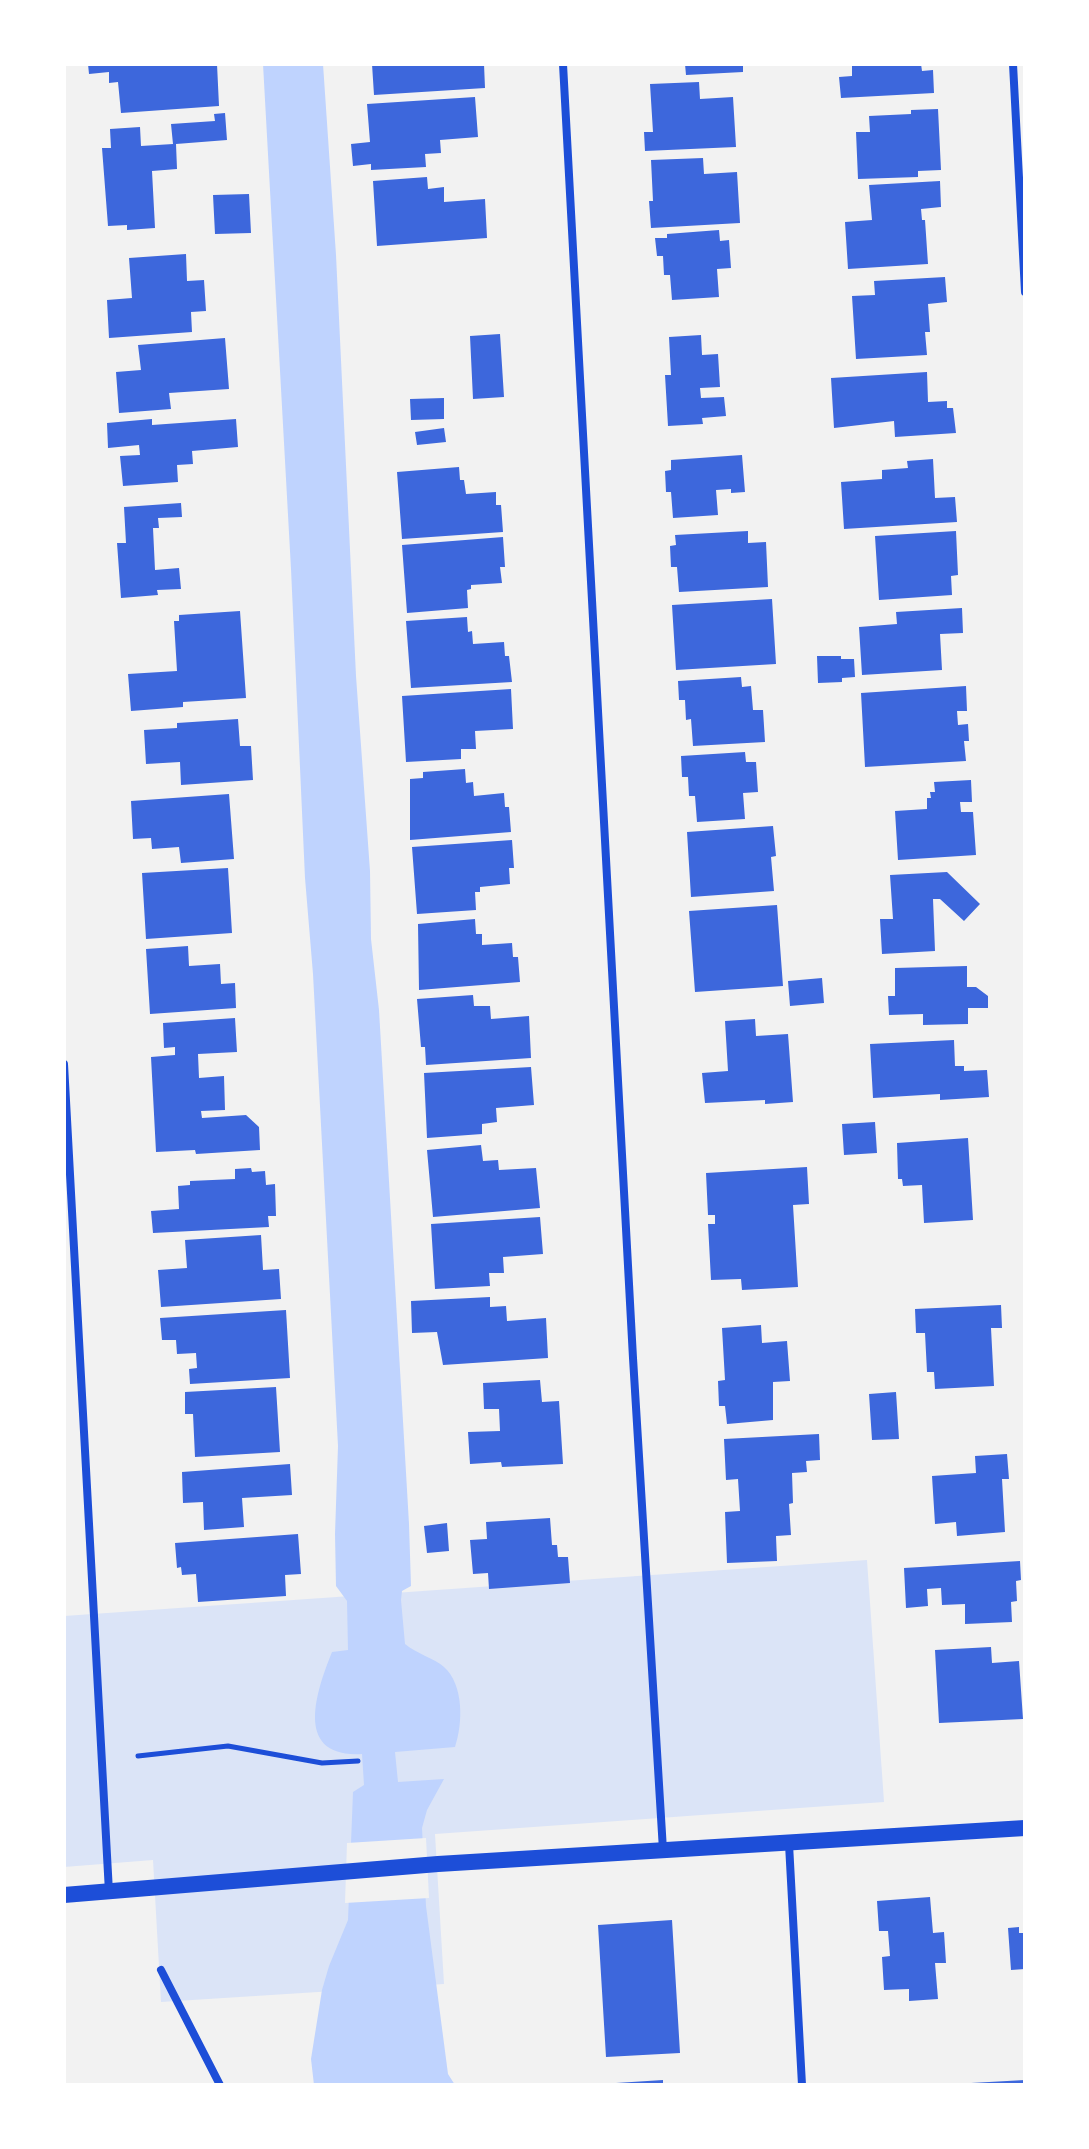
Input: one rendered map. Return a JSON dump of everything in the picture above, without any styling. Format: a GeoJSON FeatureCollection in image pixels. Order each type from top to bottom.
{"type":"FeatureCollection","features":[{"type":"Feature","properties":{"kind":"main road"},"geometry":{"type":"LineString","coordinates":[[64,1895],[438,1864],[1025,1828]]}},
{"type":"Feature","properties":{"kind":"street"},"geometry":{"type":"LineString","coordinates":[[563,64],[633,1358],[663,1850]]}},
{"type":"Feature","properties":{"kind":"street"},"geometry":{"type":"LineString","coordinates":[[1013,64],[1025,292]]}},
{"type":"Feature","properties":{"kind":"street"},"geometry":{"type":"LineString","coordinates":[[64,1064],[109,1892]]}},
{"type":"Feature","properties":{"kind":"street"},"geometry":{"type":"LineString","coordinates":[[789,1844],[802,2085]]}},
{"type":"Feature","properties":{"kind":"street"},"geometry":{"type":"LineString","coordinates":[[161,1970],[220,2085]]}},
{"type":"Feature","properties":{"kind":"path"},"geometry":{"type":"LineString","coordinates":[[138,1756],[228,1746],[322,1763],[358,1761]]}},
{"type":"Feature","properties":{"kind":"shaded area"},"geometry":{"type":"Polygon","coordinates":[[[867,1560],[884,1802],[435,1834],[444,1984],[161,2002],[153,1860],[64,1867],[64,1616],[867,1560]]]}},
{"type":"Feature","properties":{"kind":"water"},"geometry":{"type":"Polygon","coordinates":[[[263,64],[323,64],[336,255],[356,676],[370,871],[371,939],[379,1010],[409,1524],[411,1586],[402,1591],[401,1600],[405,1644],[444,1667],[455,1684],[460,1705],[455,1747],[395,1752],[398,1782],[444,1779],[427,1810],[422,1828],[426,1906],[448,2074],[455,2085],[314,2085],[311,2059],[322,1990],[348,1920],[353,1792],[364,1785],[362,1754],[340,1752],[326,1745],[318,1734],[315,1720],[320,1685],[332,1652],[348,1650],[347,1601],[336,1586],[338,1446],[263,64]]]}},
{"type":"Feature","properties":{"kind":"pier"},"geometry":{"type":"Polygon","coordinates":[[[426,1838],[429,1898],[345,1903],[347,1843],[426,1838]]]}},
{"type":"Feature","properties":{"kind":"building"},"geometry":{"type":"Polygon","coordinates":[[[88,64],[217,64],[219,106],[121,113],[118,82],[109,83],[109,72],[89,74],[88,64]]]}},
{"type":"Feature","properties":{"kind":"building"},"geometry":{"type":"Polygon","coordinates":[[[372,64],[484,64],[485,88],[374,95],[372,64]]]}},
{"type":"Feature","properties":{"kind":"building"},"geometry":{"type":"Polygon","coordinates":[[[685,64],[743,64],[743,72],[686,75],[685,64]]]}},
{"type":"Feature","properties":{"kind":"building"},"geometry":{"type":"Polygon","coordinates":[[[852,64],[921,64],[922,71],[933,70],[934,93],[841,98],[839,77],[852,76],[852,64]]]}},
{"type":"Feature","properties":{"kind":"building"},"geometry":{"type":"Polygon","coordinates":[[[699,82],[700,99],[733,97],[736,147],[645,151],[644,132],[653,132],[650,84],[699,82]]]}},
{"type":"Feature","properties":{"kind":"building"},"geometry":{"type":"Polygon","coordinates":[[[475,97],[478,137],[440,140],[441,153],[425,154],[426,167],[371,170],[371,164],[353,166],[351,144],[370,142],[367,104],[475,97]]]}},
{"type":"Feature","properties":{"kind":"building"},"geometry":{"type":"Polygon","coordinates":[[[938,109],[941,170],[918,171],[918,177],[858,179],[856,132],[870,132],[869,116],[938,109]]]}},
{"type":"Feature","properties":{"kind":"building"},"geometry":{"type":"Polygon","coordinates":[[[225,113],[227,140],[176,144],[177,169],[152,171],[155,228],[127,230],[127,225],[108,226],[102,148],[111,148],[110,129],[140,127],[141,146],[173,144],[171,124],[215,121],[214,114],[225,113]]]}},
{"type":"Feature","properties":{"kind":"building"},"geometry":{"type":"Polygon","coordinates":[[[703,158],[704,174],[737,172],[740,223],[651,228],[651,160],[703,158]]]}},
{"type":"Feature","properties":{"kind":"building"},"geometry":{"type":"Polygon","coordinates":[[[427,177],[428,189],[444,187],[444,202],[485,199],[487,238],[377,246],[373,181],[427,177]]]}},
{"type":"Feature","properties":{"kind":"building"},"geometry":{"type":"Polygon","coordinates":[[[940,181],[941,207],[921,209],[922,220],[925,220],[928,264],[848,269],[845,222],[872,220],[869,185],[940,181]]]}},
{"type":"Feature","properties":{"kind":"building"},"geometry":{"type":"Polygon","coordinates":[[[249,194],[251,233],[215,234],[213,195],[249,194]]]}},
{"type":"Feature","properties":{"kind":"building"},"geometry":{"type":"Polygon","coordinates":[[[719,230],[720,241],[729,240],[731,268],[717,269],[719,297],[672,300],[670,275],[664,275],[663,256],[657,256],[655,238],[667,238],[667,234],[719,230]]]}},
{"type":"Feature","properties":{"kind":"building"},"geometry":{"type":"Polygon","coordinates":[[[186,254],[187,281],[204,280],[206,311],[191,312],[192,332],[109,338],[107,300],[132,298],[129,258],[186,254]]]}},
{"type":"Feature","properties":{"kind":"building"},"geometry":{"type":"Polygon","coordinates":[[[945,277],[947,302],[928,304],[930,332],[925,332],[927,355],[856,359],[852,296],[875,295],[874,281],[945,277]]]}},
{"type":"Feature","properties":{"kind":"building"},"geometry":{"type":"Polygon","coordinates":[[[500,334],[504,397],[473,399],[470,336],[500,334]]]}},
{"type":"Feature","properties":{"kind":"building"},"geometry":{"type":"Polygon","coordinates":[[[701,335],[702,355],[718,354],[720,387],[700,388],[701,398],[724,397],[726,416],[702,418],[703,424],[668,426],[665,375],[671,375],[669,337],[701,335]]]}},
{"type":"Feature","properties":{"kind":"building"},"geometry":{"type":"Polygon","coordinates":[[[225,338],[229,389],[169,393],[171,409],[119,413],[116,372],[141,370],[138,345],[225,338]]]}},
{"type":"Feature","properties":{"kind":"building"},"geometry":{"type":"Polygon","coordinates":[[[927,372],[928,402],[947,401],[947,408],[953,408],[956,433],[895,437],[894,421],[834,428],[831,378],[927,372]]]}},
{"type":"Feature","properties":{"kind":"building"},"geometry":{"type":"Polygon","coordinates":[[[444,398],[444,419],[411,420],[410,399],[444,398]]]}},
{"type":"Feature","properties":{"kind":"building"},"geometry":{"type":"Polygon","coordinates":[[[152,419],[152,425],[236,419],[238,447],[192,451],[193,464],[177,465],[178,482],[123,486],[120,456],[140,455],[139,445],[108,448],[107,423],[152,419]]]}},
{"type":"Feature","properties":{"kind":"building"},"geometry":{"type":"Polygon","coordinates":[[[444,428],[446,442],[417,445],[415,432],[444,428]]]}},
{"type":"Feature","properties":{"kind":"building"},"geometry":{"type":"Polygon","coordinates":[[[742,455],[745,492],[716,490],[718,515],[673,518],[671,492],[666,492],[665,471],[671,470],[671,460],[742,455]]]}},
{"type":"Feature","properties":{"kind":"building"},"geometry":{"type":"Polygon","coordinates":[[[933,459],[935,498],[955,497],[957,522],[844,529],[841,482],[882,479],[882,470],[908,468],[907,461],[933,459]]]}},
{"type":"Feature","properties":{"kind":"building"},"geometry":{"type":"Polygon","coordinates":[[[459,467],[466,494],[496,492],[496,505],[501,505],[503,532],[402,539],[397,472],[459,467]]]}},
{"type":"Feature","properties":{"kind":"building"},"geometry":{"type":"Polygon","coordinates":[[[181,503],[182,517],[158,518],[159,528],[153,528],[155,570],[179,568],[181,589],[157,590],[158,595],[121,598],[117,543],[126,543],[124,507],[181,503]]]}},
{"type":"Feature","properties":{"kind":"building"},"geometry":{"type":"Polygon","coordinates":[[[748,531],[748,543],[766,542],[768,587],[679,592],[677,567],[671,567],[670,546],[676,545],[675,535],[748,531]]]}},
{"type":"Feature","properties":{"kind":"building"},"geometry":{"type":"Polygon","coordinates":[[[956,531],[958,575],[951,576],[952,595],[879,600],[875,536],[956,531]]]}},
{"type":"Feature","properties":{"kind":"building"},"geometry":{"type":"Polygon","coordinates":[[[503,537],[505,567],[500,567],[502,583],[471,585],[471,589],[467,590],[468,608],[407,613],[402,545],[503,537]]]}},
{"type":"Feature","properties":{"kind":"building"},"geometry":{"type":"Polygon","coordinates":[[[772,599],[776,664],[676,670],[672,605],[772,599]]]}},
{"type":"Feature","properties":{"kind":"building"},"geometry":{"type":"Polygon","coordinates":[[[962,608],[963,633],[940,634],[942,670],[862,675],[859,627],[897,624],[896,612],[962,608]]]}},
{"type":"Feature","properties":{"kind":"building"},"geometry":{"type":"Polygon","coordinates":[[[240,611],[246,698],[183,702],[183,707],[131,711],[128,674],[177,671],[174,621],[179,621],[179,615],[240,611]]]}},
{"type":"Feature","properties":{"kind":"building"},"geometry":{"type":"Polygon","coordinates":[[[467,617],[473,644],[504,642],[512,682],[411,688],[406,621],[467,617]]]}},
{"type":"Feature","properties":{"kind":"building"},"geometry":{"type":"Polygon","coordinates":[[[817,656],[854,659],[855,677],[842,678],[842,682],[818,683],[817,656]]]}},
{"type":"Feature","properties":{"kind":"building"},"geometry":{"type":"Polygon","coordinates":[[[741,677],[742,687],[751,686],[753,710],[763,710],[765,742],[693,746],[691,719],[686,720],[685,700],[679,700],[678,681],[741,677]]]}},
{"type":"Feature","properties":{"kind":"building"},"geometry":{"type":"Polygon","coordinates":[[[966,686],[967,711],[957,711],[958,725],[968,724],[969,741],[964,741],[966,761],[865,767],[861,693],[966,686]]]}},
{"type":"Feature","properties":{"kind":"building"},"geometry":{"type":"Polygon","coordinates":[[[511,689],[513,729],[475,731],[476,749],[461,749],[461,759],[406,762],[402,696],[511,689]]]}},
{"type":"Feature","properties":{"kind":"building"},"geometry":{"type":"Polygon","coordinates":[[[238,719],[240,746],[251,746],[253,780],[181,785],[180,762],[146,764],[144,730],[177,728],[177,723],[238,719]]]}},
{"type":"Feature","properties":{"kind":"building"},"geometry":{"type":"Polygon","coordinates":[[[745,752],[746,762],[756,762],[758,792],[743,793],[745,819],[697,822],[695,796],[689,796],[688,777],[682,777],[681,756],[745,752]]]}},
{"type":"Feature","properties":{"kind":"building"},"geometry":{"type":"Polygon","coordinates":[[[465,769],[466,783],[473,782],[474,796],[504,793],[505,807],[509,807],[511,832],[410,840],[410,779],[423,778],[423,772],[465,769]]]}},
{"type":"Feature","properties":{"kind":"building"},"geometry":{"type":"Polygon","coordinates":[[[971,780],[972,802],[960,802],[961,812],[973,812],[976,855],[898,860],[895,811],[927,809],[927,798],[931,798],[930,792],[935,792],[934,782],[971,780]]]}},
{"type":"Feature","properties":{"kind":"building"},"geometry":{"type":"Polygon","coordinates":[[[229,794],[234,859],[181,863],[179,847],[152,849],[151,838],[133,839],[131,801],[229,794]]]}},
{"type":"Feature","properties":{"kind":"building"},"geometry":{"type":"Polygon","coordinates":[[[773,826],[776,856],[771,857],[774,891],[691,897],[687,832],[773,826]]]}},
{"type":"Feature","properties":{"kind":"building"},"geometry":{"type":"Polygon","coordinates":[[[512,840],[514,868],[509,868],[510,884],[480,887],[480,892],[475,892],[476,910],[417,914],[412,847],[512,840]]]}},
{"type":"Feature","properties":{"kind":"building"},"geometry":{"type":"Polygon","coordinates":[[[228,868],[232,933],[146,939],[142,873],[228,868]]]}},
{"type":"Feature","properties":{"kind":"building"},"geometry":{"type":"Polygon","coordinates":[[[947,872],[980,904],[964,921],[940,899],[933,899],[935,951],[882,954],[880,919],[893,919],[890,875],[947,872]]]}},
{"type":"Feature","properties":{"kind":"building"},"geometry":{"type":"Polygon","coordinates":[[[777,905],[783,986],[695,992],[689,911],[777,905]]]}},
{"type":"Feature","properties":{"kind":"building"},"geometry":{"type":"Polygon","coordinates":[[[475,919],[476,934],[482,934],[482,945],[512,943],[513,957],[518,957],[520,982],[419,990],[418,924],[475,919]]]}},
{"type":"Feature","properties":{"kind":"building"},"geometry":{"type":"Polygon","coordinates":[[[188,946],[189,966],[220,964],[221,984],[235,983],[236,1008],[150,1014],[146,949],[188,946]]]}},
{"type":"Feature","properties":{"kind":"building"},"geometry":{"type":"Polygon","coordinates":[[[967,966],[967,987],[976,987],[988,996],[988,1008],[968,1008],[968,1024],[923,1025],[923,1014],[889,1015],[888,996],[895,996],[895,968],[967,966]]]}},
{"type":"Feature","properties":{"kind":"building"},"geometry":{"type":"Polygon","coordinates":[[[822,978],[824,1003],[790,1006],[788,981],[822,978]]]}},
{"type":"Feature","properties":{"kind":"building"},"geometry":{"type":"Polygon","coordinates":[[[473,995],[474,1006],[490,1006],[491,1019],[529,1016],[531,1058],[426,1065],[425,1047],[421,1047],[417,999],[473,995]]]}},
{"type":"Feature","properties":{"kind":"building"},"geometry":{"type":"Polygon","coordinates":[[[235,1018],[237,1052],[198,1054],[199,1078],[224,1076],[225,1110],[201,1111],[202,1118],[246,1115],[259,1127],[260,1150],[196,1154],[195,1150],[156,1152],[151,1057],[175,1055],[175,1047],[164,1048],[163,1023],[235,1018]]]}},
{"type":"Feature","properties":{"kind":"building"},"geometry":{"type":"Polygon","coordinates":[[[755,1019],[756,1036],[788,1034],[793,1102],[705,1103],[702,1073],[728,1071],[725,1021],[755,1019]]]}},
{"type":"Feature","properties":{"kind":"building"},"geometry":{"type":"Polygon","coordinates":[[[954,1040],[955,1066],[964,1066],[964,1071],[987,1070],[989,1097],[940,1100],[940,1094],[873,1098],[870,1044],[954,1040]]]}},
{"type":"Feature","properties":{"kind":"building"},"geometry":{"type":"Polygon","coordinates":[[[531,1067],[534,1105],[496,1108],[497,1122],[482,1124],[482,1134],[427,1138],[424,1073],[531,1067]]]}},
{"type":"Feature","properties":{"kind":"building"},"geometry":{"type":"Polygon","coordinates":[[[875,1122],[877,1153],[844,1155],[842,1124],[875,1122]]]}},
{"type":"Feature","properties":{"kind":"building"},"geometry":{"type":"Polygon","coordinates":[[[968,1138],[973,1220],[924,1223],[922,1185],[903,1186],[902,1179],[898,1179],[897,1143],[968,1138]]]}},
{"type":"Feature","properties":{"kind":"building"},"geometry":{"type":"Polygon","coordinates":[[[481,1145],[483,1161],[498,1160],[499,1170],[536,1168],[540,1208],[433,1217],[427,1150],[481,1145]]]}},
{"type":"Feature","properties":{"kind":"building"},"geometry":{"type":"Polygon","coordinates":[[[807,1167],[809,1204],[793,1205],[798,1287],[742,1290],[741,1279],[711,1280],[708,1224],[715,1224],[715,1215],[708,1215],[706,1173],[807,1167]]]}},
{"type":"Feature","properties":{"kind":"building"},"geometry":{"type":"Polygon","coordinates":[[[251,1168],[252,1172],[265,1171],[266,1185],[275,1184],[276,1216],[268,1216],[269,1227],[153,1233],[151,1211],[179,1209],[178,1186],[190,1185],[190,1181],[235,1179],[235,1169],[251,1168]]]}},
{"type":"Feature","properties":{"kind":"building"},"geometry":{"type":"Polygon","coordinates":[[[540,1217],[543,1254],[503,1257],[504,1273],[489,1273],[490,1286],[435,1289],[431,1224],[540,1217]]]}},
{"type":"Feature","properties":{"kind":"building"},"geometry":{"type":"Polygon","coordinates":[[[261,1235],[263,1270],[279,1269],[281,1299],[161,1307],[158,1270],[187,1268],[185,1240],[261,1235]]]}},
{"type":"Feature","properties":{"kind":"building"},"geometry":{"type":"Polygon","coordinates":[[[490,1297],[490,1307],[506,1306],[507,1321],[546,1318],[548,1358],[443,1365],[437,1332],[412,1333],[411,1301],[490,1297]]]}},
{"type":"Feature","properties":{"kind":"building"},"geometry":{"type":"Polygon","coordinates":[[[1001,1305],[1002,1328],[991,1328],[994,1386],[935,1389],[934,1372],[927,1372],[925,1333],[916,1333],[915,1309],[1001,1305]]]}},
{"type":"Feature","properties":{"kind":"building"},"geometry":{"type":"Polygon","coordinates":[[[286,1310],[290,1378],[190,1384],[189,1369],[197,1368],[196,1353],[177,1354],[176,1340],[162,1340],[160,1318],[286,1310]]]}},
{"type":"Feature","properties":{"kind":"building"},"geometry":{"type":"Polygon","coordinates":[[[761,1325],[762,1343],[787,1341],[790,1381],[773,1382],[773,1420],[727,1424],[725,1406],[719,1406],[718,1381],[725,1380],[722,1328],[761,1325]]]}},
{"type":"Feature","properties":{"kind":"building"},"geometry":{"type":"Polygon","coordinates":[[[540,1380],[542,1402],[559,1401],[563,1464],[502,1467],[501,1462],[470,1464],[468,1432],[500,1431],[499,1409],[484,1409],[483,1383],[540,1380]]]}},
{"type":"Feature","properties":{"kind":"building"},"geometry":{"type":"Polygon","coordinates":[[[276,1387],[280,1452],[195,1457],[193,1414],[185,1414],[185,1392],[276,1387]]]}},
{"type":"Feature","properties":{"kind":"building"},"geometry":{"type":"Polygon","coordinates":[[[896,1392],[899,1439],[872,1440],[869,1394],[896,1392]]]}},
{"type":"Feature","properties":{"kind":"building"},"geometry":{"type":"Polygon","coordinates":[[[819,1434],[820,1460],[806,1461],[807,1472],[792,1473],[793,1503],[789,1504],[791,1535],[776,1536],[777,1561],[727,1563],[725,1512],[740,1511],[738,1479],[726,1480],[724,1439],[819,1434]]]}},
{"type":"Feature","properties":{"kind":"building"},"geometry":{"type":"Polygon","coordinates":[[[1007,1454],[1009,1479],[1002,1479],[1005,1532],[957,1536],[956,1522],[935,1524],[932,1476],[976,1473],[975,1456],[1007,1454]]]}},
{"type":"Feature","properties":{"kind":"building"},"geometry":{"type":"Polygon","coordinates":[[[290,1464],[292,1495],[242,1498],[244,1527],[204,1530],[203,1502],[183,1503],[182,1472],[290,1464]]]}},
{"type":"Feature","properties":{"kind":"building"},"geometry":{"type":"Polygon","coordinates":[[[550,1518],[552,1545],[557,1545],[558,1557],[568,1557],[570,1583],[489,1589],[488,1573],[473,1574],[470,1540],[487,1539],[486,1522],[550,1518]]]}},
{"type":"Feature","properties":{"kind":"building"},"geometry":{"type":"Polygon","coordinates":[[[447,1523],[449,1551],[427,1553],[424,1526],[447,1523]]]}},
{"type":"Feature","properties":{"kind":"building"},"geometry":{"type":"Polygon","coordinates":[[[298,1534],[301,1574],[285,1575],[286,1596],[198,1602],[196,1574],[182,1575],[181,1567],[177,1568],[175,1543],[298,1534]]]}},
{"type":"Feature","properties":{"kind":"building"},"geometry":{"type":"Polygon","coordinates":[[[1020,1561],[1021,1580],[1016,1581],[1017,1601],[1011,1602],[1012,1622],[965,1624],[965,1604],[942,1605],[941,1588],[927,1589],[928,1606],[906,1608],[904,1568],[1020,1561]]]}},
{"type":"Feature","properties":{"kind":"building"},"geometry":{"type":"Polygon","coordinates":[[[991,1647],[992,1663],[1019,1661],[1023,1719],[939,1723],[935,1650],[991,1647]]]}},
{"type":"Feature","properties":{"kind":"building"},"geometry":{"type":"Polygon","coordinates":[[[930,1897],[933,1933],[944,1932],[946,1963],[935,1963],[938,1999],[909,2001],[909,1989],[884,1990],[882,1957],[890,1956],[888,1931],[879,1931],[877,1901],[930,1897]]]}},
{"type":"Feature","properties":{"kind":"building"},"geometry":{"type":"Polygon","coordinates":[[[672,1920],[680,2053],[606,2057],[598,1925],[672,1920]]]}},
{"type":"Feature","properties":{"kind":"building"},"geometry":{"type":"Polygon","coordinates":[[[1019,1927],[1019,1933],[1025,1933],[1025,1969],[1011,1970],[1008,1928],[1019,1927]]]}},
{"type":"Feature","properties":{"kind":"building"},"geometry":{"type":"Polygon","coordinates":[[[663,2080],[663,2085],[616,2085],[616,2083],[663,2080]]]}},
{"type":"Feature","properties":{"kind":"building"},"geometry":{"type":"Polygon","coordinates":[[[1025,2080],[1025,2085],[971,2085],[971,2083],[1025,2080]]]}}]}
